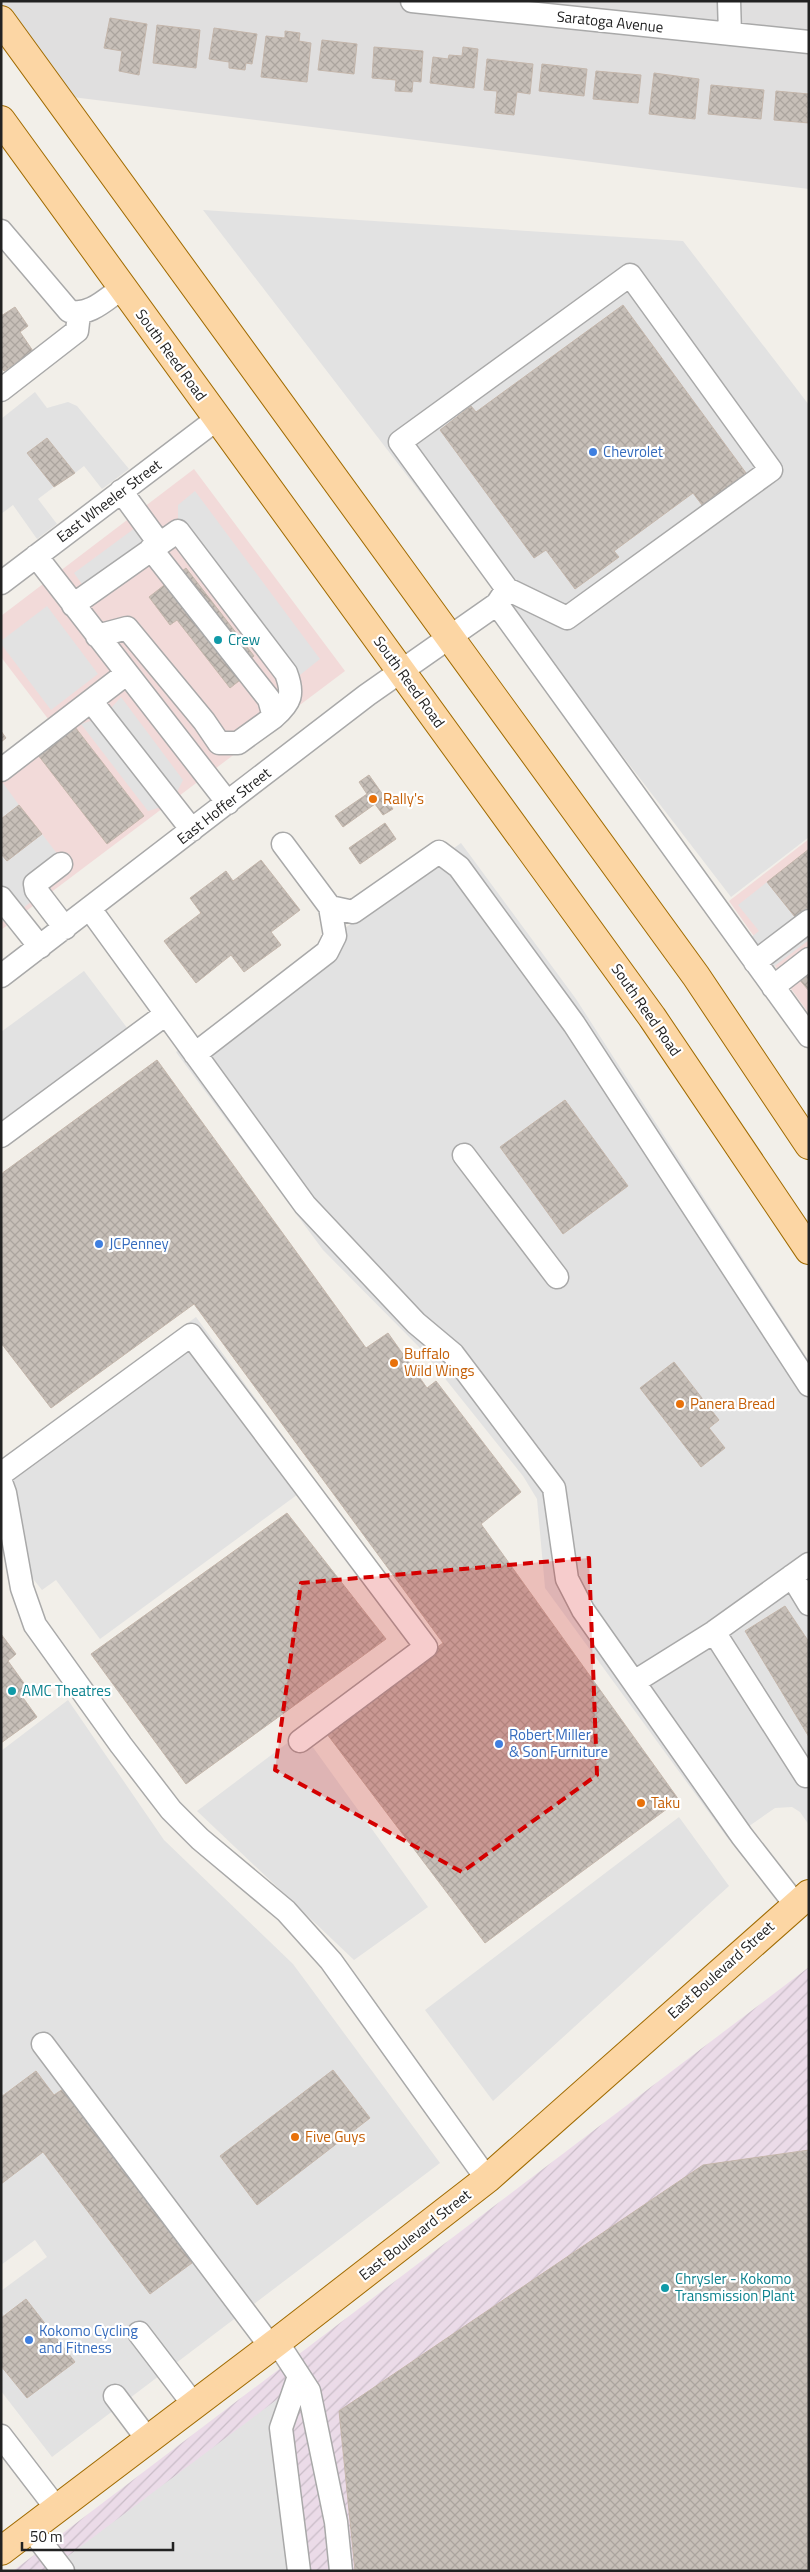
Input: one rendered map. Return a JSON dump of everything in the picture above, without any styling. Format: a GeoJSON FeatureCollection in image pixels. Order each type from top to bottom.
{"type":"FeatureCollection","features":[{"type":"Feature","properties":{"kind":"main road"},"geometry":{"type":"LineString","coordinates":[[1,20],[449,639],[696,976],[809,1145]]}},
{"type":"Feature","properties":{"kind":"main road","name":"South Reed Road"},"geometry":{"type":"LineString","coordinates":[[1,120],[652,1017],[809,1250]]}},
{"type":"Feature","properties":{"kind":"main road","name":"East Boulevard Street"},"geometry":{"type":"LineString","coordinates":[[1,2551],[274,2345],[487,2179],[802,1899]]}},
{"type":"Feature","properties":{"kind":"street","name":"Saratoga Avenue"},"geometry":{"type":"LineString","coordinates":[[412,1],[809,42]]}},
{"type":"Feature","properties":{"kind":"street"},"geometry":{"type":"LineString","coordinates":[[729,1],[730,34]]}},
{"type":"Feature","properties":{"kind":"street"},"geometry":{"type":"LineString","coordinates":[[1,231],[69,311],[79,314],[92,309],[122,288]]}},
{"type":"Feature","properties":{"kind":"street"},"geometry":{"type":"LineString","coordinates":[[502,597],[568,618],[771,470],[630,275],[400,442],[502,597],[755,962],[809,1036]]}},
{"type":"Feature","properties":{"kind":"street"},"geometry":{"type":"LineString","coordinates":[[1,390],[78,331],[79,314]]}},
{"type":"Feature","properties":{"kind":"street","name":"East Wheeler Street"},"geometry":{"type":"LineString","coordinates":[[1,582],[217,419]]}},
{"type":"Feature","properties":{"kind":"street"},"geometry":{"type":"LineString","coordinates":[[121,492],[155,546],[269,699],[274,717]]}},
{"type":"Feature","properties":{"kind":"street"},"geometry":{"type":"LineString","coordinates":[[74,605],[178,531],[286,673],[292,688],[286,706],[274,717],[238,743],[219,743],[204,721],[127,628],[97,636]]}},
{"type":"Feature","properties":{"kind":"street"},"geometry":{"type":"LineString","coordinates":[[36,556],[228,803]]}},
{"type":"Feature","properties":{"kind":"street","name":"East Hoffer Street"},"geometry":{"type":"LineString","coordinates":[[1,976],[401,671],[449,639],[502,597]]}},
{"type":"Feature","properties":{"kind":"street"},"geometry":{"type":"LineString","coordinates":[[1,770],[126,674]]}},
{"type":"Feature","properties":{"kind":"street"},"geometry":{"type":"LineString","coordinates":[[91,701],[192,830]]}},
{"type":"Feature","properties":{"kind":"street"},"geometry":{"type":"LineString","coordinates":[[195,1054],[327,952],[335,936],[330,907],[283,844]]}},
{"type":"Feature","properties":{"kind":"street"},"geometry":{"type":"LineString","coordinates":[[330,907],[353,912],[439,852],[459,867],[574,1024],[809,1385]]}},
{"type":"Feature","properties":{"kind":"street"},"geometry":{"type":"LineString","coordinates":[[61,864],[35,884],[36,890],[65,928]]}},
{"type":"Feature","properties":{"kind":"street"},"geometry":{"type":"LineString","coordinates":[[1,898],[40,947]]}},
{"type":"Feature","properties":{"kind":"street"},"geometry":{"type":"LineString","coordinates":[[90,909],[305,1205],[416,1323],[453,1354],[554,1488],[566,1579],[583,1610],[742,1836],[802,1899]]}},
{"type":"Feature","properties":{"kind":"street"},"geometry":{"type":"LineString","coordinates":[[755,962],[809,921]]}},
{"type":"Feature","properties":{"kind":"street"},"geometry":{"type":"LineString","coordinates":[[773,987],[809,959]]}},
{"type":"Feature","properties":{"kind":"street"},"geometry":{"type":"LineString","coordinates":[[1,1136],[166,1014]]}},
{"type":"Feature","properties":{"kind":"street"},"geometry":{"type":"LineString","coordinates":[[464,1155],[557,1277]]}},
{"type":"Feature","properties":{"kind":"street"},"geometry":{"type":"LineString","coordinates":[[1,1474],[192,1335],[426,1647],[300,1741]]}},
{"type":"Feature","properties":{"kind":"street"},"geometry":{"type":"LineString","coordinates":[[1,1482],[5,1493],[22,1588],[35,1625],[121,1745],[171,1810],[200,1840],[286,1911],[332,1961],[487,2179]]}},
{"type":"Feature","properties":{"kind":"street"},"geometry":{"type":"LineString","coordinates":[[634,1682],[714,1632],[800,1570],[809,1604]]}},
{"type":"Feature","properties":{"kind":"street"},"geometry":{"type":"LineString","coordinates":[[714,1632],[806,1776]]}},
{"type":"Feature","properties":{"kind":"street"},"geometry":{"type":"LineString","coordinates":[[43,2044],[309,2391],[336,2522],[341,2571]]}},
{"type":"Feature","properties":{"kind":"street"},"geometry":{"type":"LineString","coordinates":[[139,2333],[194,2405]]}},
{"type":"Feature","properties":{"kind":"street"},"geometry":{"type":"LineString","coordinates":[[299,2376],[281,2428],[299,2571]]}},
{"type":"Feature","properties":{"kind":"street"},"geometry":{"type":"LineString","coordinates":[[114,2396],[148,2440]]}},
{"type":"Feature","properties":{"kind":"street"},"geometry":{"type":"LineString","coordinates":[[1,2436],[57,2509]]}},
{"type":"Feature","properties":{"kind":"street"},"geometry":{"type":"LineString","coordinates":[[31,2528],[63,2571]]}},
{"type":"Feature","properties":{"kind":"highlighted area"},"geometry":{"type":"Polygon","coordinates":[[[589,1558],[597,1775],[462,1872],[275,1770],[301,1583],[589,1558]]]}},
{"type":"Feature","properties":{"kind":"shaded area"},"geometry":{"type":"Polygon","coordinates":[[[1,1],[809,1],[809,189],[56,95],[1,20],[1,1]]]}},
{"type":"Feature","properties":{"kind":"shaded area"},"geometry":{"type":"Polygon","coordinates":[[[203,210],[683,241],[809,405],[809,837],[731,897],[203,210]]]}},
{"type":"Feature","properties":{"kind":"shaded area"},"geometry":{"type":"Polygon","coordinates":[[[35,392],[47,408],[68,402],[77,406],[129,469],[102,489],[84,466],[75,473],[47,438],[27,453],[54,487],[38,499],[57,524],[37,539],[13,505],[1,514],[1,419],[35,392]]]}},
{"type":"Feature","properties":{"kind":"shaded area"},"geometry":{"type":"Polygon","coordinates":[[[194,469],[345,671],[1,930],[1,776],[58,732],[1,657],[1,616],[194,469]]]}},
{"type":"Feature","properties":{"kind":"shaded area"},"geometry":{"type":"Polygon","coordinates":[[[195,491],[320,659],[300,675],[286,673],[178,531],[178,505],[195,491]]]}},
{"type":"Feature","properties":{"kind":"shaded area"},"geometry":{"type":"Polygon","coordinates":[[[135,528],[151,549],[89,594],[74,573],[135,528]]]}},
{"type":"Feature","properties":{"kind":"shaded area"},"geometry":{"type":"Polygon","coordinates":[[[47,606],[98,674],[51,710],[1,644],[1,641],[47,606]]]}},
{"type":"Feature","properties":{"kind":"shaded area"},"geometry":{"type":"Polygon","coordinates":[[[121,697],[183,780],[171,804],[148,811],[81,724],[103,717],[121,697]]]}},
{"type":"Feature","properties":{"kind":"shaded area"},"geometry":{"type":"Polygon","coordinates":[[[3,783],[19,805],[1,819],[1,784],[3,783]]]}},
{"type":"Feature","properties":{"kind":"shaded area"},"geometry":{"type":"Polygon","coordinates":[[[42,834],[71,872],[15,914],[17,918],[1,922],[1,854],[7,861],[42,834]]]}},
{"type":"Feature","properties":{"kind":"shaded area"},"geometry":{"type":"Polygon","coordinates":[[[809,839],[809,1014],[729,901],[809,839]]]}},
{"type":"Feature","properties":{"kind":"shaded area"},"geometry":{"type":"Polygon","coordinates":[[[461,843],[576,999],[809,1361],[809,1825],[800,1812],[792,1807],[775,1808],[729,1840],[545,1588],[537,1499],[523,1476],[423,1351],[323,1250],[176,1052],[461,843]]]}},
{"type":"Feature","properties":{"kind":"shaded area"},"geometry":{"type":"Polygon","coordinates":[[[767,882],[799,922],[809,914],[809,940],[772,968],[749,939],[759,931],[738,905],[767,882]]]}},
{"type":"Feature","properties":{"kind":"shaded area"},"geometry":{"type":"Polygon","coordinates":[[[84,971],[134,1037],[1,1138],[1,1032],[84,971]]]}},
{"type":"Feature","properties":{"kind":"shaded area"},"geometry":{"type":"Polygon","coordinates":[[[196,1317],[316,1481],[100,1639],[56,1580],[42,1590],[30,1575],[2,1459],[196,1317]]]}},
{"type":"Feature","properties":{"kind":"shaded area"},"geometry":{"type":"Polygon","coordinates":[[[68,1700],[164,1840],[293,1964],[440,2163],[52,2457],[1,2391],[1,2291],[47,2257],[35,2240],[1,2265],[1,1751],[68,1700]]]}},
{"type":"Feature","properties":{"kind":"shaded area"},"geometry":{"type":"Polygon","coordinates":[[[302,1732],[428,1907],[354,1960],[197,1811],[302,1732]]]}},
{"type":"Feature","properties":{"kind":"shaded area"},"geometry":{"type":"Polygon","coordinates":[[[679,1817],[729,1886],[493,2101],[425,2010],[679,1817]]]}},
{"type":"Feature","properties":{"kind":"shaded area","name":"Chrysler - Kokomo Transmission Plant"},"geometry":{"type":"Polygon","coordinates":[[[809,1967],[809,2571],[13,2571],[809,1967]]]}},
{"type":"Feature","properties":{"kind":"shaded area"},"geometry":{"type":"Polygon","coordinates":[[[283,2395],[307,2571],[48,2571],[283,2395]]]}},
{"type":"Feature","properties":{"kind":"building"},"geometry":{"type":"Polygon","coordinates":[[[110,18],[147,24],[139,75],[119,71],[122,51],[104,48],[110,18]]]}},
{"type":"Feature","properties":{"kind":"building"},"geometry":{"type":"Polygon","coordinates":[[[157,25],[200,30],[196,68],[153,63],[157,25]]]}},
{"type":"Feature","properties":{"kind":"building"},"geometry":{"type":"Polygon","coordinates":[[[214,28],[257,34],[252,64],[246,63],[245,70],[229,68],[229,62],[209,59],[214,28]]]}},
{"type":"Feature","properties":{"kind":"building"},"geometry":{"type":"Polygon","coordinates":[[[285,31],[300,33],[299,41],[311,43],[307,82],[261,77],[266,36],[285,38],[285,31]]]}},
{"type":"Feature","properties":{"kind":"building"},"geometry":{"type":"Polygon","coordinates":[[[322,40],[357,44],[354,74],[318,70],[322,40]]]}},
{"type":"Feature","properties":{"kind":"building"},"geometry":{"type":"Polygon","coordinates":[[[374,47],[423,51],[421,82],[413,81],[412,92],[395,91],[396,80],[372,78],[374,47]]]}},
{"type":"Feature","properties":{"kind":"building"},"geometry":{"type":"Polygon","coordinates":[[[463,47],[478,49],[474,88],[430,83],[433,57],[448,59],[449,55],[462,56],[463,47]]]}},
{"type":"Feature","properties":{"kind":"building"},"geometry":{"type":"Polygon","coordinates":[[[487,59],[533,64],[530,94],[517,92],[514,115],[495,113],[497,91],[484,90],[487,59]]]}},
{"type":"Feature","properties":{"kind":"building"},"geometry":{"type":"Polygon","coordinates":[[[542,64],[587,69],[584,96],[539,91],[542,64]]]}},
{"type":"Feature","properties":{"kind":"building"},"geometry":{"type":"Polygon","coordinates":[[[596,71],[641,75],[638,103],[593,99],[596,71]]]}},
{"type":"Feature","properties":{"kind":"building"},"geometry":{"type":"Polygon","coordinates":[[[654,73],[699,79],[695,119],[649,114],[654,73]]]}},
{"type":"Feature","properties":{"kind":"building"},"geometry":{"type":"Polygon","coordinates":[[[711,85],[764,90],[761,119],[708,114],[711,85]]]}},
{"type":"Feature","properties":{"kind":"building"},"geometry":{"type":"Polygon","coordinates":[[[776,91],[809,94],[809,123],[774,120],[776,91]]]}},
{"type":"Feature","properties":{"kind":"building","name":"Chevrolet"},"geometry":{"type":"Polygon","coordinates":[[[623,305],[746,473],[702,505],[693,493],[614,551],[619,557],[575,589],[546,550],[534,558],[440,430],[471,406],[476,412],[623,305]]]}},
{"type":"Feature","properties":{"kind":"building"},"geometry":{"type":"Polygon","coordinates":[[[15,307],[28,326],[20,332],[33,351],[4,371],[1,367],[1,316],[15,307]]]}},
{"type":"Feature","properties":{"kind":"building"},"geometry":{"type":"Polygon","coordinates":[[[47,438],[75,473],[54,487],[27,453],[47,438]]]}},
{"type":"Feature","properties":{"kind":"building","name":"Crew"},"geometry":{"type":"Polygon","coordinates":[[[186,568],[254,656],[238,669],[244,677],[230,688],[177,620],[170,625],[149,597],[186,568]]]}},
{"type":"Feature","properties":{"kind":"building"},"geometry":{"type":"Polygon","coordinates":[[[75,727],[144,816],[107,844],[38,755],[75,727]]]}},
{"type":"Feature","properties":{"kind":"building"},"geometry":{"type":"Polygon","coordinates":[[[1,731],[6,738],[1,742],[1,731]]]}},
{"type":"Feature","properties":{"kind":"building","name":"Rally's"},"geometry":{"type":"Polygon","coordinates":[[[369,775],[393,809],[383,815],[375,804],[343,827],[335,816],[367,794],[359,782],[369,775]]]}},
{"type":"Feature","properties":{"kind":"building"},"geometry":{"type":"Polygon","coordinates":[[[19,805],[42,834],[7,861],[1,854],[1,819],[19,805]]]}},
{"type":"Feature","properties":{"kind":"building"},"geometry":{"type":"Polygon","coordinates":[[[385,823],[396,839],[360,864],[349,848],[385,823]]]}},
{"type":"Feature","properties":{"kind":"building"},"geometry":{"type":"Polygon","coordinates":[[[809,849],[809,914],[799,922],[767,882],[809,849]]]}},
{"type":"Feature","properties":{"kind":"building"},"geometry":{"type":"Polygon","coordinates":[[[261,860],[300,910],[271,932],[281,945],[244,972],[231,955],[196,983],[164,941],[201,913],[190,898],[226,871],[233,881],[261,860]]]}},
{"type":"Feature","properties":{"kind":"building"},"geometry":{"type":"Polygon","coordinates":[[[809,969],[809,991],[798,978],[809,969]]]}},
{"type":"Feature","properties":{"kind":"building"},"geometry":{"type":"Polygon","coordinates":[[[157,1060],[366,1348],[388,1333],[427,1388],[436,1381],[521,1492],[481,1524],[679,1800],[485,1943],[324,1730],[443,1643],[194,1304],[51,1408],[1,1343],[1,1174],[157,1060]]]}},
{"type":"Feature","properties":{"kind":"building"},"geometry":{"type":"Polygon","coordinates":[[[565,1100],[628,1186],[563,1234],[500,1147],[565,1100]]]}},
{"type":"Feature","properties":{"kind":"building","name":"Panera Bread"},"geometry":{"type":"Polygon","coordinates":[[[674,1362],[719,1420],[709,1428],[725,1448],[701,1467],[640,1388],[674,1362]]]}},
{"type":"Feature","properties":{"kind":"building"},"geometry":{"type":"Polygon","coordinates":[[[287,1513],[386,1639],[186,1784],[91,1654],[287,1513]]]}},
{"type":"Feature","properties":{"kind":"building"},"geometry":{"type":"Polygon","coordinates":[[[785,1606],[809,1642],[809,1737],[745,1631],[785,1606]]]}},
{"type":"Feature","properties":{"kind":"building","name":"AMC Theatres"},"geometry":{"type":"Polygon","coordinates":[[[1,1634],[16,1654],[8,1661],[26,1686],[21,1695],[37,1717],[1,1743],[1,1634]]]}},
{"type":"Feature","properties":{"kind":"building","name":"Five Guys"},"geometry":{"type":"Polygon","coordinates":[[[333,2070],[370,2118],[257,2205],[220,2156],[333,2070]]]}},
{"type":"Feature","properties":{"kind":"building"},"geometry":{"type":"Polygon","coordinates":[[[36,2071],[54,2095],[66,2087],[196,2260],[150,2294],[43,2152],[1,2184],[1,2097],[36,2071]]]}},
{"type":"Feature","properties":{"kind":"building","name":"Chrysler - Kokomo Transmission Plant"},"geometry":{"type":"Polygon","coordinates":[[[809,2150],[809,2571],[355,2571],[339,2411],[703,2165],[809,2150]]]}},
{"type":"Feature","properties":{"kind":"building","name":"Kokomo Cycling and Fitness"},"geometry":{"type":"Polygon","coordinates":[[[26,2299],[75,2362],[27,2398],[1,2366],[1,2318],[26,2299]]]}},
{"type":"Feature","properties":{"kind":"place","name":"Chevrolet"},"geometry":{"type":"Point","coordinates":[593,452]}},
{"type":"Feature","properties":{"kind":"place","name":"Crew"},"geometry":{"type":"Point","coordinates":[218,640]}},
{"type":"Feature","properties":{"kind":"place","name":"Rally's"},"geometry":{"type":"Point","coordinates":[373,799]}},
{"type":"Feature","properties":{"kind":"place","name":"JCPenney"},"geometry":{"type":"Point","coordinates":[99,1244]}},
{"type":"Feature","properties":{"kind":"place","name":"Buffalo Wild Wings"},"geometry":{"type":"Point","coordinates":[394,1363]}},
{"type":"Feature","properties":{"kind":"place","name":"Panera Bread"},"geometry":{"type":"Point","coordinates":[680,1404]}},
{"type":"Feature","properties":{"kind":"place","name":"AMC Theatres"},"geometry":{"type":"Point","coordinates":[12,1691]}},
{"type":"Feature","properties":{"kind":"place","name":"Robert Miller & Son Furniture"},"geometry":{"type":"Point","coordinates":[499,1744]}},
{"type":"Feature","properties":{"kind":"place","name":"Taku"},"geometry":{"type":"Point","coordinates":[641,1803]}},
{"type":"Feature","properties":{"kind":"place","name":"Five Guys"},"geometry":{"type":"Point","coordinates":[295,2137]}},
{"type":"Feature","properties":{"kind":"place","name":"Chrysler - Kokomo Transmission Plant"},"geometry":{"type":"Point","coordinates":[665,2288]}},
{"type":"Feature","properties":{"kind":"place","name":"Kokomo Cycling and Fitness"},"geometry":{"type":"Point","coordinates":[29,2340]}}]}
